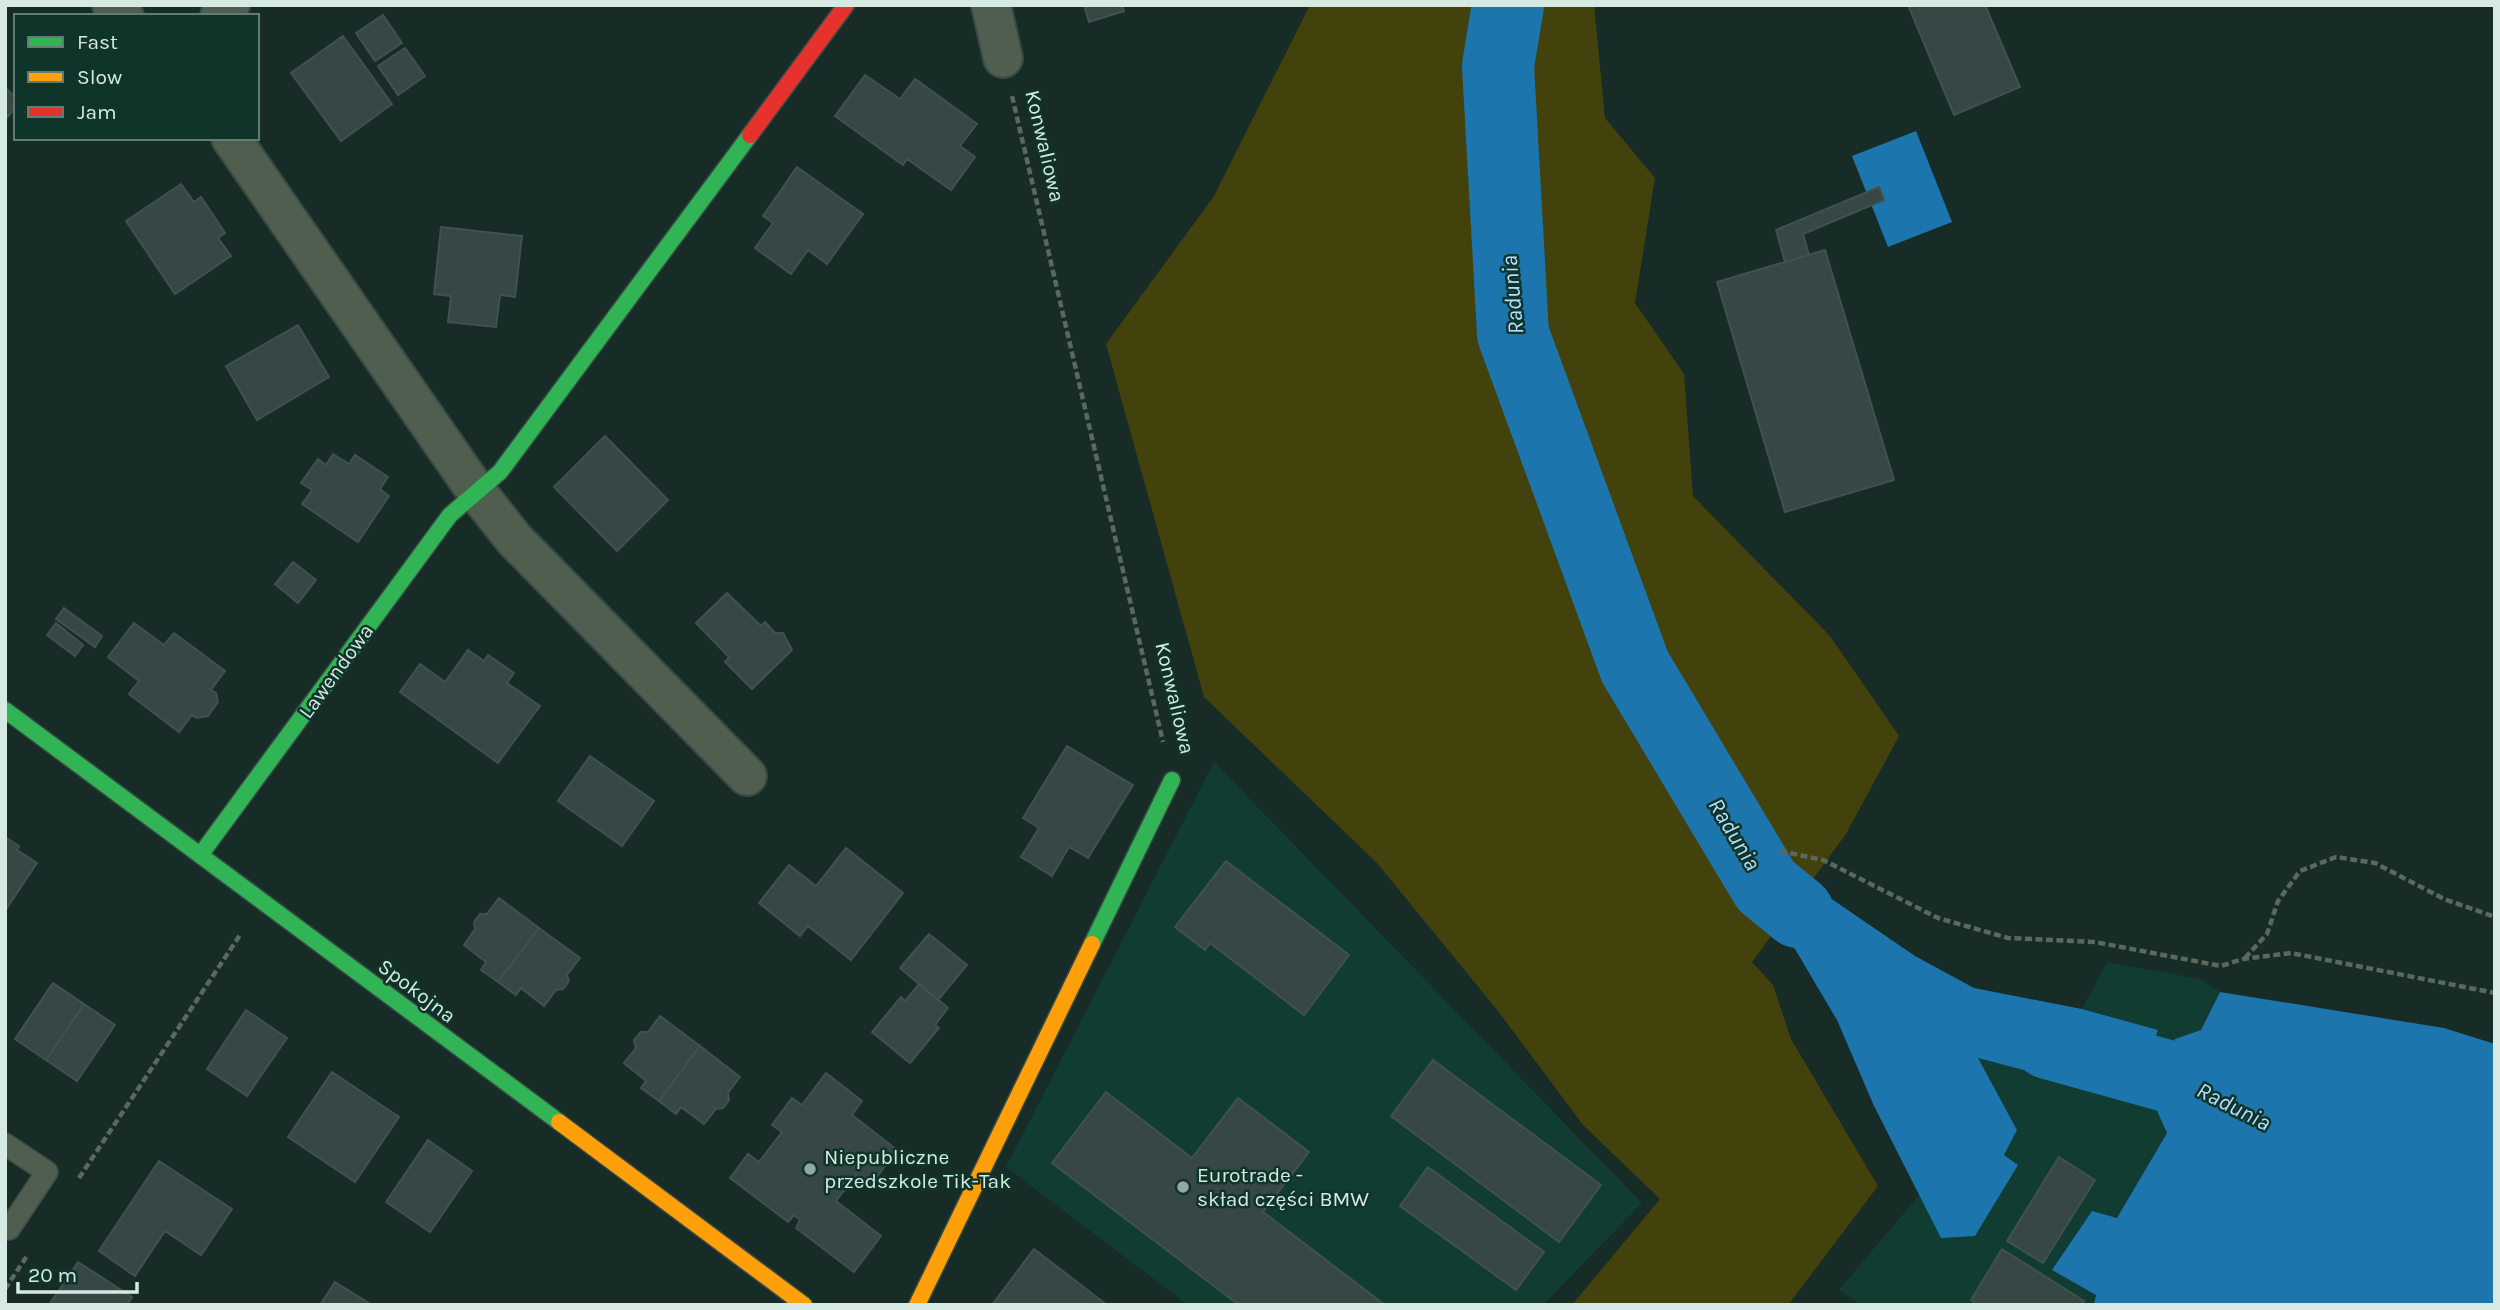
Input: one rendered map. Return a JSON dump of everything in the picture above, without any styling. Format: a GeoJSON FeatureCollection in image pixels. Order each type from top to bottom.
{"type":"FeatureCollection","features":[{"type":"Feature","properties":{"kind":"street"},"geometry":{"type":"LineString","coordinates":[[476,491],[500,472],[846,5]]}},
{"type":"Feature","properties":{"kind":"street"},"geometry":{"type":"LineString","coordinates":[[991,5],[1003,58]]}},
{"type":"Feature","properties":{"kind":"street"},"geometry":{"type":"LineString","coordinates":[[232,140],[476,491],[514,539],[747,776]]}},
{"type":"Feature","properties":{"kind":"street","name":"Lawendowa"},"geometry":{"type":"LineString","coordinates":[[201,854],[450,516],[476,491]]}},
{"type":"Feature","properties":{"kind":"street","name":"Spokojna"},"geometry":{"type":"LineString","coordinates":[[5,710],[804,1305]]}},
{"type":"Feature","properties":{"kind":"street","name":"Konwaliowa"},"geometry":{"type":"LineString","coordinates":[[917,1305],[1172,780]]}},
{"type":"Feature","properties":{"kind":"lane"},"geometry":{"type":"LineString","coordinates":[[5,1144],[47,1172],[9,1229],[5,1227]]}},
{"type":"Feature","properties":{"kind":"path","name":"Konwaliowa"},"geometry":{"type":"LineString","coordinates":[[1003,58],[1172,780]]}},
{"type":"Feature","properties":{"kind":"path"},"geometry":{"type":"LineString","coordinates":[[1780,851],[1823,860],[1938,918],[1971,930],[2008,938],[2095,942],[2221,966],[2243,959],[2291,953],[2495,993]]}},
{"type":"Feature","properties":{"kind":"path"},"geometry":{"type":"LineString","coordinates":[[2243,959],[2267,933],[2278,901],[2300,871],[2336,857],[2375,863],[2444,899],[2495,917]]}},
{"type":"Feature","properties":{"kind":"path"},"geometry":{"type":"LineString","coordinates":[[73,1186],[247,924]]}},
{"type":"Feature","properties":{"kind":"path"},"geometry":{"type":"LineString","coordinates":[[5,1289],[28,1255]]}},
{"type":"Feature","properties":{"kind":"shaded area"},"geometry":{"type":"Polygon","coordinates":[[[1310,5],[1594,5],[1605,118],[1655,178],[1635,303],[1684,374],[1693,496],[1830,636],[1899,736],[1846,834],[1752,962],[1773,985],[1791,1039],[1878,1186],[1788,1305],[1572,1305],[1660,1199],[1583,1125],[1498,1011],[1377,863],[1204,697],[1106,344],[1214,196],[1310,5]]]}},
{"type":"Feature","properties":{"kind":"shaded area"},"geometry":{"type":"Polygon","coordinates":[[[1214,762],[1642,1203],[1543,1305],[1188,1305],[1006,1167],[1214,762]]]}},
{"type":"Feature","properties":{"kind":"shaded area"},"geometry":{"type":"Polygon","coordinates":[[[2107,962],[2200,979],[2220,992],[2201,1030],[2152,1100],[2167,1133],[2117,1219],[2092,1211],[2053,1270],[2096,1295],[2094,1305],[1862,1305],[1839,1290],[1920,1194],[1941,1238],[2017,1165],[2004,1155],[2017,1130],[1977,1057],[2132,1099],[2157,1030],[2082,1009],[2107,962]]]}},
{"type":"Feature","properties":{"kind":"water"},"geometry":{"type":"Polygon","coordinates":[[[1916,131],[1952,222],[1888,247],[1852,156],[1916,131]]]}},
{"type":"Feature","properties":{"kind":"water"},"geometry":{"type":"Polygon","coordinates":[[[1755,827],[1820,891],[1915,956],[1974,988],[2082,1009],[2158,1030],[2133,1099],[1978,1058],[2017,1130],[2004,1155],[2018,1165],[1975,1236],[1941,1238],[1874,1106],[1837,1020],[1792,944],[1750,897],[1724,846],[1755,827]]]}},
{"type":"Feature","properties":{"kind":"water"},"geometry":{"type":"Polygon","coordinates":[[[2220,992],[2444,1028],[2495,1044],[2495,1305],[2094,1305],[2096,1295],[2052,1270],[2092,1211],[2117,1218],[2167,1133],[2152,1100],[2175,1039],[2201,1030],[2220,992]]]}},
{"type":"Feature","properties":{"kind":"building"},"geometry":{"type":"Polygon","coordinates":[[[1084,5],[1122,5],[1124,11],[1089,22],[1084,5]]]}},
{"type":"Feature","properties":{"kind":"building"},"geometry":{"type":"Polygon","coordinates":[[[1908,5],[1985,5],[2020,87],[1954,115],[1908,5]]]}},
{"type":"Feature","properties":{"kind":"building"},"geometry":{"type":"Polygon","coordinates":[[[383,15],[402,43],[375,61],[356,33],[383,15]]]}},
{"type":"Feature","properties":{"kind":"building"},"geometry":{"type":"Polygon","coordinates":[[[343,36],[392,104],[341,141],[291,73],[343,36]]]}},
{"type":"Feature","properties":{"kind":"building"},"geometry":{"type":"Polygon","coordinates":[[[405,48],[425,76],[398,95],[378,66],[405,48]]]}},
{"type":"Feature","properties":{"kind":"building"},"geometry":{"type":"Polygon","coordinates":[[[865,75],[900,99],[915,79],[977,124],[960,146],[975,157],[951,190],[907,159],[903,165],[835,116],[865,75]]]}},
{"type":"Feature","properties":{"kind":"building"},"geometry":{"type":"Polygon","coordinates":[[[5,88],[14,95],[14,109],[5,120],[5,88]]]}},
{"type":"Feature","properties":{"kind":"building"},"geometry":{"type":"Polygon","coordinates":[[[797,167],[863,214],[827,264],[808,250],[791,274],[755,248],[773,223],[763,216],[797,167]]]}},
{"type":"Feature","properties":{"kind":"building"},"geometry":{"type":"Polygon","coordinates":[[[181,184],[194,202],[201,197],[225,233],[218,238],[231,256],[175,294],[126,221],[181,184]]]}},
{"type":"Feature","properties":{"kind":"building"},"geometry":{"type":"Polygon","coordinates":[[[1879,187],[1884,200],[1803,234],[1809,255],[1785,262],[1776,230],[1879,187]]]}},
{"type":"Feature","properties":{"kind":"building"},"geometry":{"type":"Polygon","coordinates":[[[441,227],[522,236],[515,297],[500,295],[496,327],[448,322],[451,296],[434,294],[441,227]]]}},
{"type":"Feature","properties":{"kind":"building"},"geometry":{"type":"Polygon","coordinates":[[[1825,250],[1894,480],[1785,512],[1717,282],[1825,250]]]}},
{"type":"Feature","properties":{"kind":"building"},"geometry":{"type":"Polygon","coordinates":[[[298,325],[329,377],[257,420],[226,366],[298,325]]]}},
{"type":"Feature","properties":{"kind":"building"},"geometry":{"type":"Polygon","coordinates":[[[605,436],[668,500],[617,551],[554,487],[605,436]]]}},
{"type":"Feature","properties":{"kind":"building"},"geometry":{"type":"Polygon","coordinates":[[[333,454],[349,464],[355,455],[388,477],[380,489],[389,496],[358,542],[302,504],[312,490],[301,483],[318,459],[326,465],[333,454]]]}},
{"type":"Feature","properties":{"kind":"building"},"geometry":{"type":"Polygon","coordinates":[[[293,562],[316,580],[298,603],[275,584],[293,562]]]}},
{"type":"Feature","properties":{"kind":"building"},"geometry":{"type":"Polygon","coordinates":[[[727,593],[761,626],[765,622],[775,633],[783,633],[792,650],[752,689],[725,662],[729,657],[696,623],[727,593]]]}},
{"type":"Feature","properties":{"kind":"building"},"geometry":{"type":"Polygon","coordinates":[[[64,608],[102,636],[95,647],[56,619],[64,608]]]}},
{"type":"Feature","properties":{"kind":"building"},"geometry":{"type":"Polygon","coordinates":[[[56,623],[83,645],[75,656],[47,635],[56,623]]]}},
{"type":"Feature","properties":{"kind":"building"},"geometry":{"type":"Polygon","coordinates":[[[134,623],[164,645],[174,633],[225,671],[211,690],[216,693],[218,702],[208,716],[197,718],[192,715],[179,732],[129,694],[139,681],[108,657],[134,623]]]}},
{"type":"Feature","properties":{"kind":"building"},"geometry":{"type":"Polygon","coordinates":[[[468,650],[484,661],[488,655],[514,673],[507,683],[540,706],[498,763],[400,692],[420,664],[445,682],[468,650]]]}},
{"type":"Feature","properties":{"kind":"building"},"geometry":{"type":"Polygon","coordinates":[[[1067,746],[1133,785],[1088,858],[1069,847],[1052,876],[1021,857],[1039,828],[1023,818],[1067,746]]]}},
{"type":"Feature","properties":{"kind":"building"},"geometry":{"type":"Polygon","coordinates":[[[590,756],[654,801],[622,846],[558,801],[590,756]]]}},
{"type":"Feature","properties":{"kind":"building"},"geometry":{"type":"Polygon","coordinates":[[[5,837],[19,846],[17,850],[37,863],[5,911],[5,837]]]}},
{"type":"Feature","properties":{"kind":"building"},"geometry":{"type":"Polygon","coordinates":[[[846,848],[903,893],[851,960],[808,926],[800,936],[759,903],[789,865],[816,886],[846,848]]]}},
{"type":"Feature","properties":{"kind":"building"},"geometry":{"type":"Polygon","coordinates":[[[1226,861],[1349,955],[1304,1015],[1210,943],[1205,950],[1175,927],[1226,861]]]}},
{"type":"Feature","properties":{"kind":"building"},"geometry":{"type":"Polygon","coordinates":[[[499,898],[539,928],[498,982],[481,970],[486,962],[464,945],[475,929],[474,922],[480,914],[487,914],[499,898]]]}},
{"type":"Feature","properties":{"kind":"building"},"geometry":{"type":"Polygon","coordinates":[[[539,928],[580,958],[567,975],[569,981],[563,989],[556,990],[544,1006],[521,988],[516,995],[498,982],[539,928]]]}},
{"type":"Feature","properties":{"kind":"building"},"geometry":{"type":"Polygon","coordinates":[[[929,934],[967,965],[938,1000],[900,968],[929,934]]]}},
{"type":"Feature","properties":{"kind":"building"},"geometry":{"type":"Polygon","coordinates":[[[53,983],[84,1004],[46,1060],[15,1039],[53,983]]]}},
{"type":"Feature","properties":{"kind":"building"},"geometry":{"type":"Polygon","coordinates":[[[919,984],[948,1008],[935,1025],[939,1028],[910,1063],[872,1032],[901,997],[905,1001],[919,984]]]}},
{"type":"Feature","properties":{"kind":"building"},"geometry":{"type":"Polygon","coordinates":[[[84,1004],[115,1025],[77,1081],[46,1060],[84,1004]]]}},
{"type":"Feature","properties":{"kind":"building"},"geometry":{"type":"Polygon","coordinates":[[[246,1010],[287,1038],[247,1096],[207,1069],[246,1010]]]}},
{"type":"Feature","properties":{"kind":"building"},"geometry":{"type":"Polygon","coordinates":[[[660,1016],[700,1046],[659,1101],[641,1088],[646,1081],[624,1063],[636,1048],[634,1040],[641,1032],[648,1032],[660,1016]]]}},
{"type":"Feature","properties":{"kind":"building"},"geometry":{"type":"Polygon","coordinates":[[[700,1046],[740,1077],[728,1093],[729,1100],[723,1108],[716,1109],[704,1124],[681,1107],[676,1114],[659,1101],[700,1046]]]}},
{"type":"Feature","properties":{"kind":"building"},"geometry":{"type":"Polygon","coordinates":[[[1433,1060],[1601,1185],[1559,1242],[1391,1116],[1433,1060]]]}},
{"type":"Feature","properties":{"kind":"building"},"geometry":{"type":"Polygon","coordinates":[[[332,1072],[399,1117],[355,1182],[288,1137],[332,1072]]]}},
{"type":"Feature","properties":{"kind":"building","name":"Niepubliczne przedszkole Tik-Tak"},"geometry":{"type":"Polygon","coordinates":[[[826,1073],[862,1101],[852,1115],[897,1150],[871,1185],[856,1175],[836,1201],[881,1236],[854,1272],[796,1228],[800,1220],[794,1215],[788,1222],[730,1178],[748,1154],[759,1162],[782,1132],[772,1125],[792,1098],[802,1105],[826,1073]]]}},
{"type":"Feature","properties":{"kind":"building","name":"Eurotrade - skład części BMW"},"geometry":{"type":"Polygon","coordinates":[[[1106,1092],[1192,1158],[1238,1098],[1309,1152],[1263,1212],[1385,1305],[1239,1305],[1052,1163],[1106,1092]]]}},
{"type":"Feature","properties":{"kind":"building"},"geometry":{"type":"Polygon","coordinates":[[[428,1140],[472,1171],[430,1232],[386,1202],[428,1140]]]}},
{"type":"Feature","properties":{"kind":"building"},"geometry":{"type":"Polygon","coordinates":[[[2059,1157],[2095,1180],[2043,1263],[2007,1241],[2059,1157]]]}},
{"type":"Feature","properties":{"kind":"building"},"geometry":{"type":"Polygon","coordinates":[[[159,1161],[232,1209],[201,1255],[165,1231],[135,1276],[99,1251],[159,1161]]]}},
{"type":"Feature","properties":{"kind":"building"},"geometry":{"type":"Polygon","coordinates":[[[1428,1167],[1544,1252],[1516,1290],[1400,1206],[1428,1167]]]}},
{"type":"Feature","properties":{"kind":"building"},"geometry":{"type":"Polygon","coordinates":[[[1034,1249],[1107,1305],[992,1305],[1034,1249]]]}},
{"type":"Feature","properties":{"kind":"building"},"geometry":{"type":"Polygon","coordinates":[[[2002,1249],[2084,1301],[2083,1305],[1978,1305],[1971,1300],[2002,1249]]]}},
{"type":"Feature","properties":{"kind":"building"},"geometry":{"type":"Polygon","coordinates":[[[78,1262],[132,1297],[127,1305],[49,1305],[78,1262]]]}},
{"type":"Feature","properties":{"kind":"building"},"geometry":{"type":"Polygon","coordinates":[[[335,1282],[372,1305],[320,1305],[335,1282]]]}},
{"type":"Feature","properties":{"kind":"waterway","name":"Radunia"},"geometry":{"type":"LineString","coordinates":[[1508,5],[1498,66],[1513,334],[1635,667],[1766,886],[1798,912]]}},
{"type":"Feature","properties":{"kind":"waterway","name":"Radunia"},"geometry":{"type":"LineString","coordinates":[[2048,1043],[2185,1081],[2250,1114]]}},
{"type":"Feature","properties":{"kind":"traffic: fast"},"geometry":{"type":"LineString","coordinates":[[201,854],[450,515],[500,472],[750,135]]}},
{"type":"Feature","properties":{"kind":"traffic: fast"},"geometry":{"type":"LineString","coordinates":[[5,710],[559,1122]]}},
{"type":"Feature","properties":{"kind":"traffic: fast"},"geometry":{"type":"LineString","coordinates":[[1092,944],[1172,780]]}},
{"type":"Feature","properties":{"kind":"traffic: slow"},"geometry":{"type":"LineString","coordinates":[[917,1305],[1092,944]]}},
{"type":"Feature","properties":{"kind":"traffic: slow"},"geometry":{"type":"LineString","coordinates":[[559,1122],[804,1305]]}},
{"type":"Feature","properties":{"kind":"traffic: jam"},"geometry":{"type":"LineString","coordinates":[[750,135],[846,5]]}},
{"type":"Feature","properties":{"kind":"place","name":"Niepubliczne przedszkole Tik-Tak"},"geometry":{"type":"Point","coordinates":[810,1169]}},
{"type":"Feature","properties":{"kind":"place","name":"Eurotrade - skład części BMW"},"geometry":{"type":"Point","coordinates":[1183,1187]}}]}
